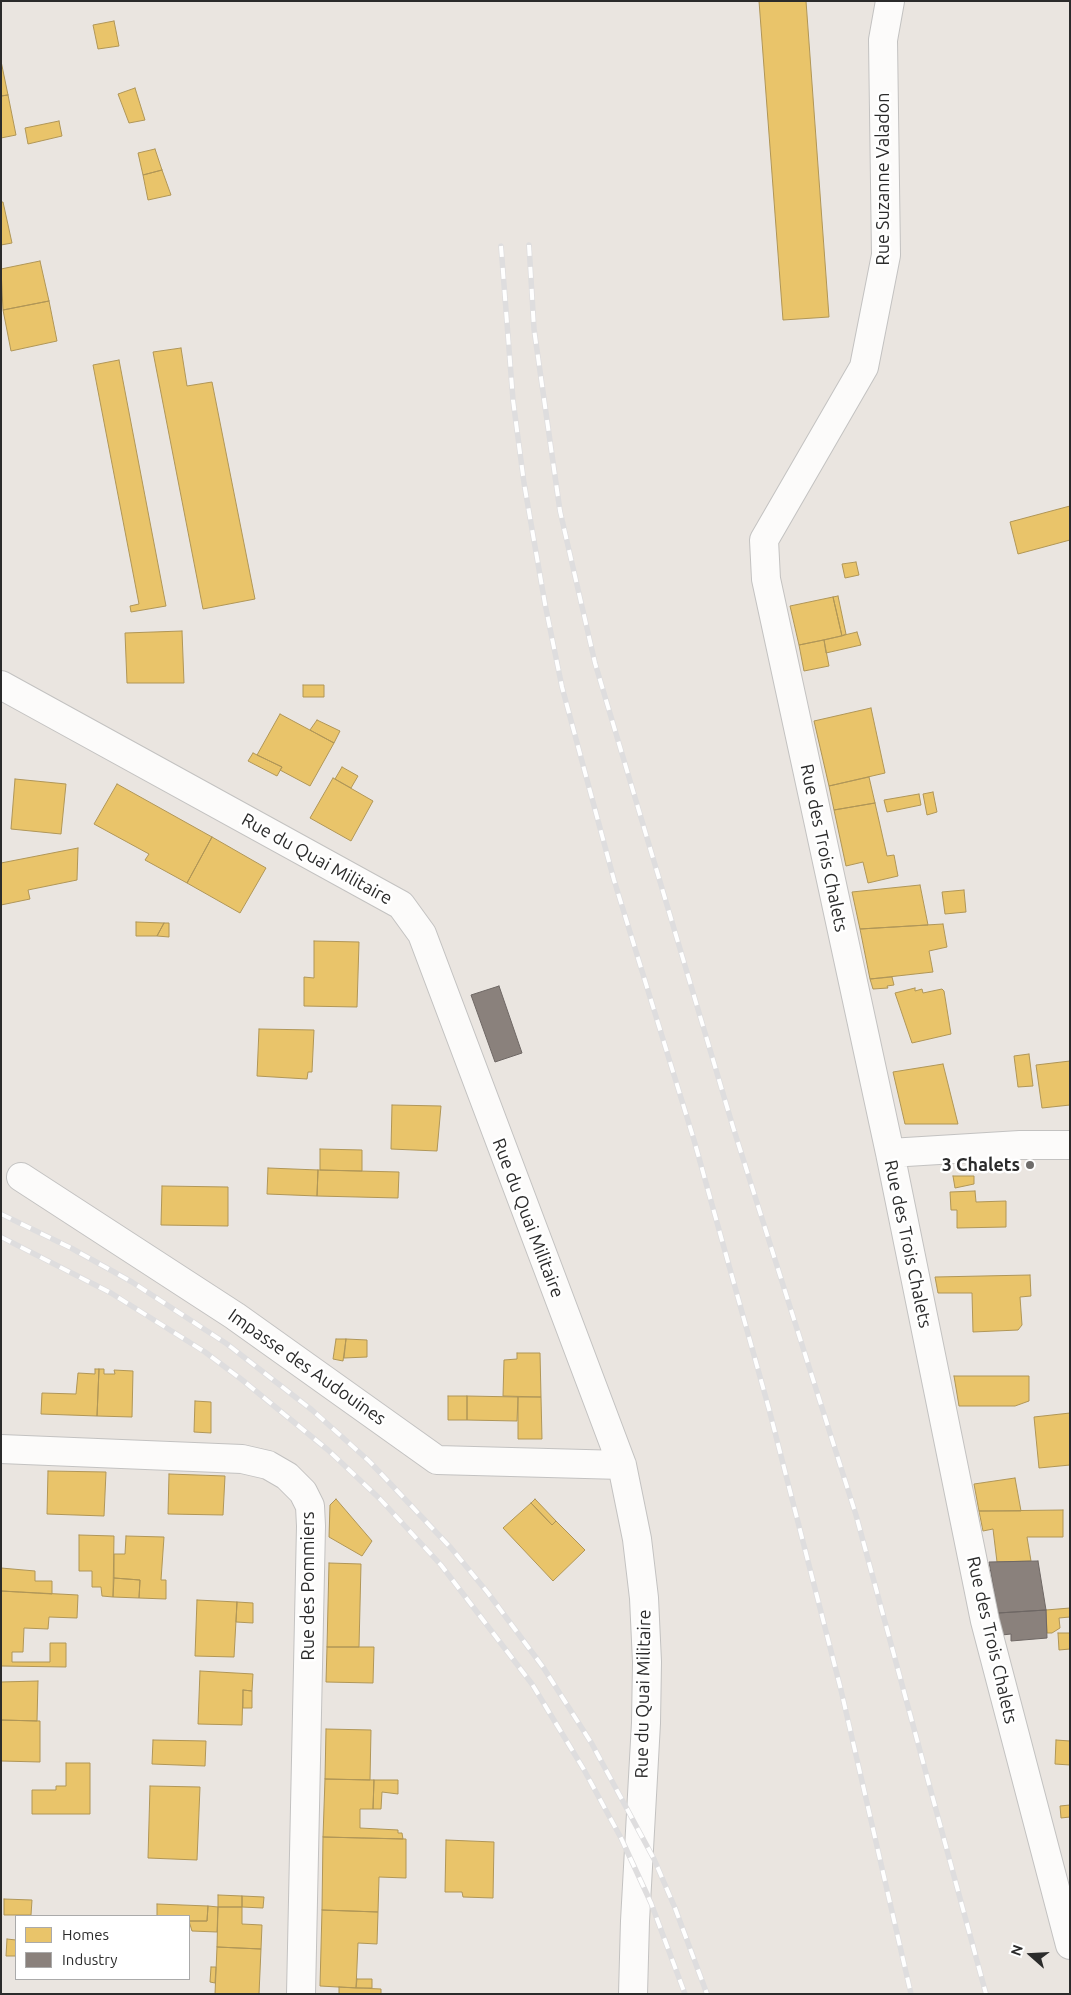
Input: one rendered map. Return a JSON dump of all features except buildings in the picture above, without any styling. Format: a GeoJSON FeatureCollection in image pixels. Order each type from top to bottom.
{"type":"FeatureCollection","features":[{"type":"Feature","properties":{"kind":"street","name":"Rue Suzanne Valadon"},"geometry":{"type":"LineString","coordinates":[[764,540],[864,367],[886,255],[883,40],[890,1]]}},
{"type":"Feature","properties":{"kind":"street","name":"Rue des Trois Chalets"},"geometry":{"type":"LineString","coordinates":[[764,540],[766,579],[890,1153],[985,1621],[1070,1946]]}},
{"type":"Feature","properties":{"kind":"street","name":"Rue du Quai Militaire"},"geometry":{"type":"LineString","coordinates":[[5,691],[401,905],[422,934],[622,1465],[642,1578],[647,1662],[646,1723],[634,1921],[633,1994]]}},
{"type":"Feature","properties":{"kind":"street"},"geometry":{"type":"LineString","coordinates":[[890,1153],[1020,1145],[1070,1145]]}},
{"type":"Feature","properties":{"kind":"street","name":"Impasse des Audouines"},"geometry":{"type":"LineString","coordinates":[[21,1177],[235,1316],[437,1460],[622,1465]]}},
{"type":"Feature","properties":{"kind":"street","name":"Rue des Pommiers"},"geometry":{"type":"LineString","coordinates":[[1,1449],[242,1459],[268,1465],[287,1476],[303,1492],[310,1506],[311,1526],[301,1994]]}},
{"type":"Feature","properties":{"kind":"railway"},"geometry":{"type":"LineString","coordinates":[[529,245],[534,329],[560,511],[595,663],[733,1127],[856,1515],[986,1994]]}},
{"type":"Feature","properties":{"kind":"railway"},"geometry":{"type":"LineString","coordinates":[[501,246],[513,400],[524,483],[545,604],[562,687],[614,880],[694,1140],[769,1409],[841,1690],[911,1994]]}},
{"type":"Feature","properties":{"kind":"railway"},"geometry":{"type":"LineString","coordinates":[[1,1214],[71,1248],[132,1282],[227,1344],[312,1410],[369,1461],[451,1548],[488,1593],[543,1667],[592,1744],[654,1859],[675,1908],[707,1994]]}},
{"type":"Feature","properties":{"kind":"railway"},"geometry":{"type":"LineString","coordinates":[[1,1237],[111,1293],[205,1352],[328,1450],[380,1499],[441,1565],[532,1684],[583,1768],[621,1838],[651,1903],[685,1994]]}},
{"type":"Feature","properties":{"kind":"place","name":"3 Chalets"},"geometry":{"type":"Point","coordinates":[1030,1165]}}]}
